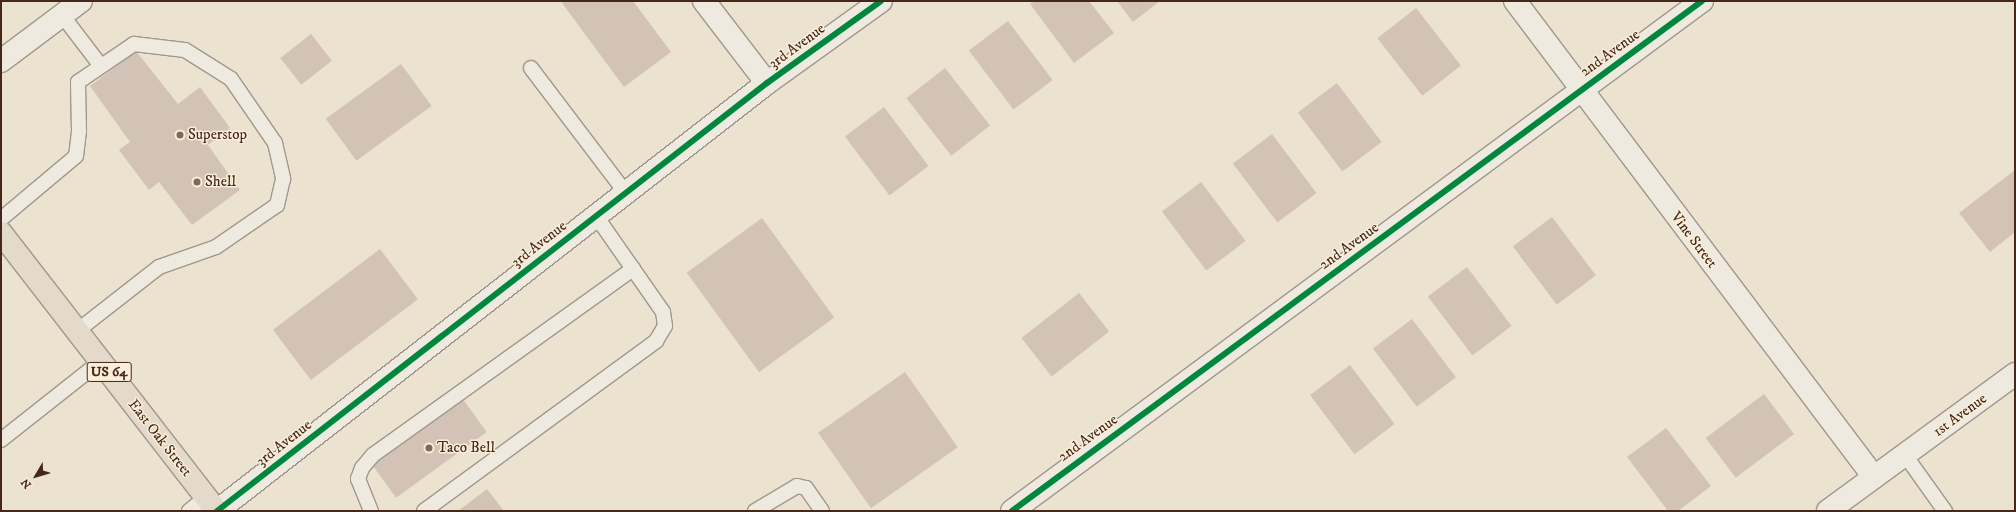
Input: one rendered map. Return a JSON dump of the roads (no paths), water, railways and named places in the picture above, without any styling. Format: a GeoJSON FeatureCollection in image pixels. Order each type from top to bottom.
{"type":"FeatureCollection","features":[{"type":"Feature","properties":{"kind":"highway","name":"East Oak Street"},"geometry":{"type":"LineString","coordinates":[[2,231],[77,331],[211,504]]}},
{"type":"Feature","properties":{"kind":"street"},"geometry":{"type":"LineString","coordinates":[[1,61],[81,1]]}},
{"type":"Feature","properties":{"kind":"street"},"geometry":{"type":"LineString","coordinates":[[704,1],[767,83]]}},
{"type":"Feature","properties":{"kind":"street","name":"3rd Avenue"},"geometry":{"type":"LineString","coordinates":[[211,504],[596,216],[767,83],[881,1]]}},
{"type":"Feature","properties":{"kind":"street","name":"Vine Street"},"geometry":{"type":"LineString","coordinates":[[1516,1],[1581,90],[1874,477]]}},
{"type":"Feature","properties":{"kind":"street","name":"2nd Avenue"},"geometry":{"type":"LineString","coordinates":[[1012,511],[1702,1]]}},
{"type":"Feature","properties":{"kind":"street","name":"1st Avenue"},"geometry":{"type":"LineString","coordinates":[[1828,511],[2015,374]]}},
{"type":"Feature","properties":{"kind":"lane"},"geometry":{"type":"LineString","coordinates":[[62,15],[101,66]]}},
{"type":"Feature","properties":{"kind":"lane"},"geometry":{"type":"LineString","coordinates":[[2,231],[76,156],[79,130],[78,82],[134,44],[185,50],[231,79],[275,143],[283,179],[277,205],[216,247],[159,267],[77,331]]}},
{"type":"Feature","properties":{"kind":"lane"},"geometry":{"type":"LineString","coordinates":[[531,68],[626,193]]}},
{"type":"Feature","properties":{"kind":"lane"},"geometry":{"type":"LineString","coordinates":[[424,511],[656,341],[665,326],[663,312],[596,216]]}},
{"type":"Feature","properties":{"kind":"lane"},"geometry":{"type":"LineString","coordinates":[[371,511],[358,479],[362,468],[373,456],[633,269]]}},
{"type":"Feature","properties":{"kind":"lane"},"geometry":{"type":"LineString","coordinates":[[1,440],[101,362]]}},
{"type":"Feature","properties":{"kind":"lane"},"geometry":{"type":"LineString","coordinates":[[1905,455],[1946,511]]}},
{"type":"Feature","properties":{"kind":"lane"},"geometry":{"type":"LineString","coordinates":[[755,511],[797,486],[806,488],[822,511]]}},
{"type":"Feature","properties":{"kind":"lane"},"geometry":{"type":"LineString","coordinates":[[189,511],[211,504]]}},
{"type":"Feature","properties":{"kind":"place","name":"Superstop"},"geometry":{"type":"Point","coordinates":[180,135]}},
{"type":"Feature","properties":{"kind":"place","name":"Shell"},"geometry":{"type":"Point","coordinates":[197,182]}},
{"type":"Feature","properties":{"kind":"place","name":"Taco Bell"},"geometry":{"type":"Point","coordinates":[429,448]}}]}
